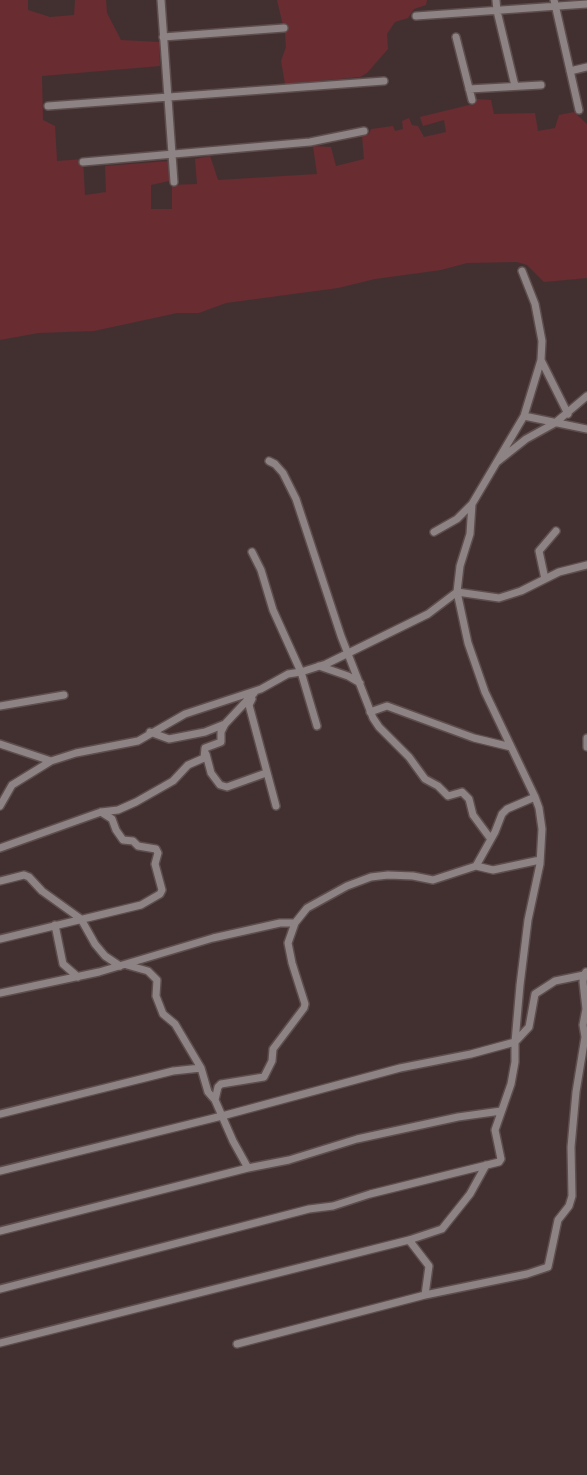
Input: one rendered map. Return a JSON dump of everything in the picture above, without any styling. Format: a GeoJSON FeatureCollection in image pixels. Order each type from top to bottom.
{"type":"FeatureCollection","features":[{"type":"Feature","properties":{"kind":"street"},"geometry":{"type":"LineString","coordinates":[[161,0],[174,182]]}},
{"type":"Feature","properties":{"kind":"street"},"geometry":{"type":"LineString","coordinates":[[496,0],[515,86]]}},
{"type":"Feature","properties":{"kind":"street"},"geometry":{"type":"LineString","coordinates":[[555,3],[579,110]]}},
{"type":"Feature","properties":{"kind":"street"},"geometry":{"type":"LineString","coordinates":[[416,16],[497,11],[555,3],[587,4]]}},
{"type":"Feature","properties":{"kind":"street"},"geometry":{"type":"LineString","coordinates":[[163,37],[284,28]]}},
{"type":"Feature","properties":{"kind":"street"},"geometry":{"type":"LineString","coordinates":[[456,37],[472,100]]}},
{"type":"Feature","properties":{"kind":"street"},"geometry":{"type":"LineString","coordinates":[[570,71],[587,67]]}},
{"type":"Feature","properties":{"kind":"street"},"geometry":{"type":"LineString","coordinates":[[48,106],[384,81]]}},
{"type":"Feature","properties":{"kind":"street"},"geometry":{"type":"LineString","coordinates":[[469,89],[541,85]]}},
{"type":"Feature","properties":{"kind":"street"},"geometry":{"type":"LineString","coordinates":[[83,162],[310,142],[364,131]]}},
{"type":"Feature","properties":{"kind":"street"},"geometry":{"type":"LineString","coordinates":[[434,532],[457,519],[472,504],[524,416],[542,360],[542,341],[535,304],[522,271]]}},
{"type":"Feature","properties":{"kind":"street"},"geometry":{"type":"LineString","coordinates":[[542,360],[568,414]]}},
{"type":"Feature","properties":{"kind":"street"},"geometry":{"type":"LineString","coordinates":[[495,463],[526,439],[568,414],[587,396]]}},
{"type":"Feature","properties":{"kind":"street"},"geometry":{"type":"LineString","coordinates":[[524,416],[578,429],[587,434]]}},
{"type":"Feature","properties":{"kind":"street"},"geometry":{"type":"LineString","coordinates":[[578,429],[587,429]]}},
{"type":"Feature","properties":{"kind":"street"},"geometry":{"type":"LineString","coordinates":[[269,461],[283,473],[296,499],[347,653],[370,712],[379,727],[410,757],[425,779],[438,786],[448,796],[462,792],[469,799],[473,815],[490,838]]}},
{"type":"Feature","properties":{"kind":"street"},"geometry":{"type":"LineString","coordinates":[[0,1289],[309,1209],[333,1206],[370,1194],[499,1162],[501,1159],[495,1130],[511,1084],[515,1062],[515,1042],[528,920],[540,860],[542,829],[535,797],[477,670],[468,643],[457,592],[460,566],[470,534],[472,504]]}},
{"type":"Feature","properties":{"kind":"street"},"geometry":{"type":"LineString","coordinates":[[545,579],[539,551],[556,531]]}},
{"type":"Feature","properties":{"kind":"street"},"geometry":{"type":"LineString","coordinates":[[252,552],[261,570],[273,610],[301,672],[317,726]]}},
{"type":"Feature","properties":{"kind":"street"},"geometry":{"type":"LineString","coordinates":[[0,806],[12,785],[51,761],[76,753],[138,741],[150,732],[185,714],[255,691],[280,677],[319,666],[428,614],[457,592],[499,598],[521,591],[559,572],[587,565]]}},
{"type":"Feature","properties":{"kind":"street"},"geometry":{"type":"LineString","coordinates":[[319,666],[348,676],[360,683]]}},
{"type":"Feature","properties":{"kind":"street"},"geometry":{"type":"LineString","coordinates":[[205,748],[221,742],[221,732],[225,724],[255,691]]}},
{"type":"Feature","properties":{"kind":"street"},"geometry":{"type":"LineString","coordinates":[[255,691],[249,705],[276,806]]}},
{"type":"Feature","properties":{"kind":"street"},"geometry":{"type":"LineString","coordinates":[[0,706],[64,695]]}},
{"type":"Feature","properties":{"kind":"street"},"geometry":{"type":"LineString","coordinates":[[370,712],[387,706],[474,738],[511,747]]}},
{"type":"Feature","properties":{"kind":"street"},"geometry":{"type":"LineString","coordinates":[[150,732],[169,739],[205,732],[225,724]]}},
{"type":"Feature","properties":{"kind":"street"},"geometry":{"type":"LineString","coordinates":[[587,738],[587,747]]}},
{"type":"Feature","properties":{"kind":"street"},"geometry":{"type":"LineString","coordinates":[[0,744],[51,761]]}},
{"type":"Feature","properties":{"kind":"street"},"geometry":{"type":"LineString","coordinates":[[205,748],[211,773],[220,785],[227,787],[266,773]]}},
{"type":"Feature","properties":{"kind":"street"},"geometry":{"type":"LineString","coordinates":[[0,848],[100,812],[118,810],[127,806],[173,781],[188,765],[204,758],[205,748]]}},
{"type":"Feature","properties":{"kind":"street"},"geometry":{"type":"LineString","coordinates":[[476,866],[502,814],[507,809],[535,797]]}},
{"type":"Feature","properties":{"kind":"street"},"geometry":{"type":"LineString","coordinates":[[0,939],[141,905],[160,894],[162,890],[155,864],[158,853],[156,849],[138,846],[133,841],[123,840],[112,819],[100,812]]}},
{"type":"Feature","properties":{"kind":"street"},"geometry":{"type":"LineString","coordinates":[[215,1100],[221,1084],[264,1077],[272,1061],[273,1049],[304,1008],[305,1004],[288,943],[295,923],[307,908],[347,886],[371,877],[413,876],[433,880],[476,866],[493,870],[540,860]]}},
{"type":"Feature","properties":{"kind":"street"},"geometry":{"type":"LineString","coordinates":[[0,881],[24,875],[28,877],[42,891],[81,919],[95,944],[105,956],[123,965],[148,971],[156,980],[156,996],[163,1014],[175,1024],[201,1068],[208,1092],[215,1100],[237,1150],[248,1168]]}},
{"type":"Feature","properties":{"kind":"street"},"geometry":{"type":"LineString","coordinates":[[0,993],[78,977],[213,938],[280,923],[295,923]]}},
{"type":"Feature","properties":{"kind":"street"},"geometry":{"type":"LineString","coordinates":[[55,925],[63,964],[78,977]]}},
{"type":"Feature","properties":{"kind":"street"},"geometry":{"type":"LineString","coordinates":[[0,1171],[222,1116],[400,1068],[471,1054],[515,1042],[529,1026],[535,994],[555,981],[585,973],[585,1037],[576,1092],[571,1147],[572,1196],[569,1206],[558,1220],[550,1265],[527,1274],[425,1295],[237,1344]]}},
{"type":"Feature","properties":{"kind":"street"},"geometry":{"type":"LineString","coordinates":[[0,1114],[173,1071],[201,1068]]}},
{"type":"Feature","properties":{"kind":"street"},"geometry":{"type":"LineString","coordinates":[[0,1231],[248,1168],[289,1160],[357,1139],[501,1111]]}},
{"type":"Feature","properties":{"kind":"street"},"geometry":{"type":"LineString","coordinates":[[0,1343],[409,1240],[442,1228],[447,1225],[470,1194],[486,1165]]}},
{"type":"Feature","properties":{"kind":"street"},"geometry":{"type":"LineString","coordinates":[[409,1240],[429,1266],[425,1295]]}},
{"type":"Feature","properties":{"kind":"shaded area"},"geometry":{"type":"Polygon","coordinates":[[[0,0],[28,0],[28,10],[50,17],[74,15],[75,0],[106,0],[107,13],[121,40],[159,42],[160,66],[42,76],[43,120],[55,126],[57,161],[83,159],[85,195],[106,192],[105,166],[169,161],[169,181],[151,185],[151,209],[172,209],[172,185],[197,184],[195,159],[210,156],[218,180],[317,174],[313,146],[331,147],[336,166],[364,159],[362,136],[369,134],[371,129],[393,126],[395,131],[403,129],[402,121],[409,118],[412,125],[418,126],[424,137],[446,132],[444,120],[423,126],[420,117],[473,104],[476,99],[491,100],[494,114],[535,113],[538,131],[555,128],[559,115],[574,112],[587,124],[587,278],[544,282],[527,265],[517,262],[467,263],[441,270],[375,279],[338,288],[226,303],[199,313],[177,313],[94,331],[38,333],[0,340],[0,0]]]}},
{"type":"Feature","properties":{"kind":"shaded area"},"geometry":{"type":"Polygon","coordinates":[[[277,0],[427,0],[426,5],[414,9],[408,18],[395,22],[387,34],[388,49],[367,73],[360,77],[285,84],[281,61],[286,47],[285,34],[277,0]]]}}]}
